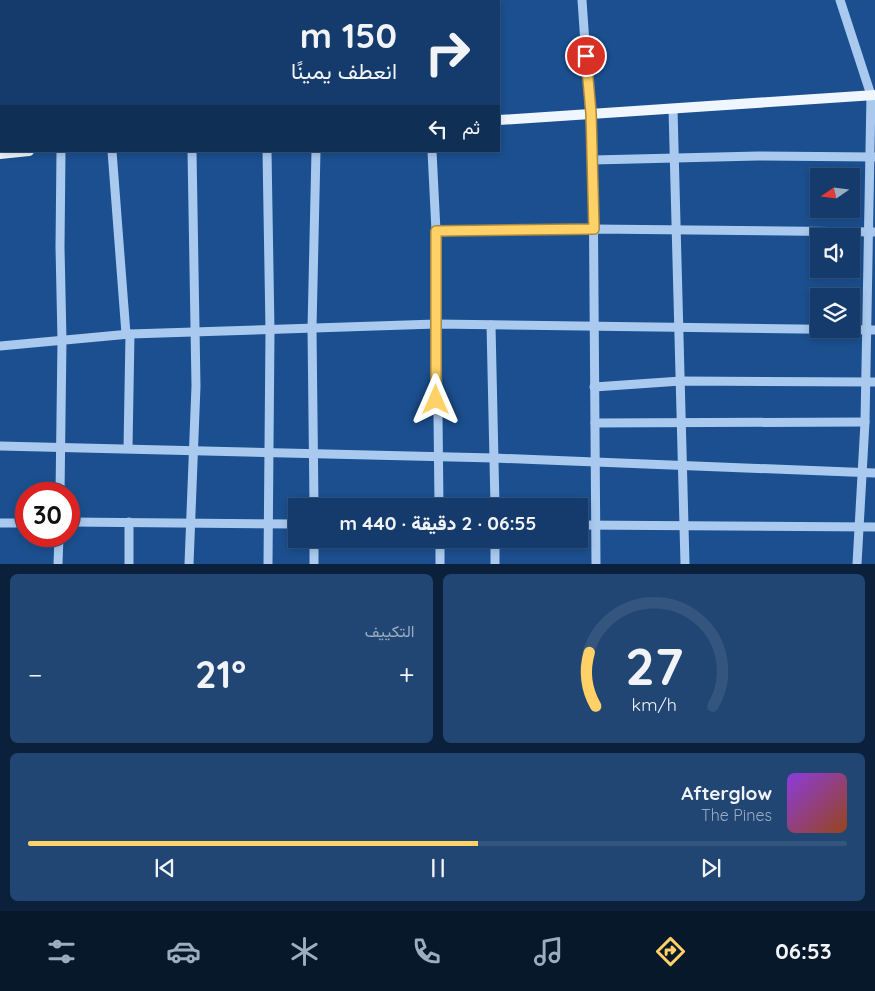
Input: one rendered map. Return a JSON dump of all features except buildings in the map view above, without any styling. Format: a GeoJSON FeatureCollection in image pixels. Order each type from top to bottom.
{"type":"FeatureCollection","features":[{"type":"Feature","properties":{"kind":"main road"},"geometry":{"type":"LineString","coordinates":[[500,120],[873,95]]}},
{"type":"Feature","properties":{"kind":"main road"},"geometry":{"type":"LineString","coordinates":[[0,154],[15,152]]}},
{"type":"Feature","properties":{"kind":"street"},"geometry":{"type":"LineString","coordinates":[[582,0],[593,160],[596,564]]}},
{"type":"Feature","properties":{"kind":"street"},"geometry":{"type":"LineString","coordinates":[[840,0],[873,95],[870,330],[865,382],[865,422],[857,564]]}},
{"type":"Feature","properties":{"kind":"street"},"geometry":{"type":"LineString","coordinates":[[673,109],[684,464],[685,564]]}},
{"type":"Feature","properties":{"kind":"street"},"geometry":{"type":"LineString","coordinates":[[60,482],[62,340],[60,247],[61,152]]}},
{"type":"Feature","properties":{"kind":"street"},"geometry":{"type":"LineString","coordinates":[[112,152],[128,334],[128,448]]}},
{"type":"Feature","properties":{"kind":"street"},"geometry":{"type":"LineString","coordinates":[[189,564],[194,451],[196,332],[192,152]]}},
{"type":"Feature","properties":{"kind":"street"},"geometry":{"type":"LineString","coordinates":[[268,152],[270,454],[268,564]]}},
{"type":"Feature","properties":{"kind":"street"},"geometry":{"type":"LineString","coordinates":[[314,498],[312,328],[316,152]]}},
{"type":"Feature","properties":{"kind":"street"},"geometry":{"type":"LineString","coordinates":[[432,152],[436,231],[436,457],[439,498]]}},
{"type":"Feature","properties":{"kind":"street"},"geometry":{"type":"LineString","coordinates":[[593,160],[758,156],[872,157]]}},
{"type":"Feature","properties":{"kind":"street"},"geometry":{"type":"LineString","coordinates":[[436,231],[594,229],[871,233]]}},
{"type":"Feature","properties":{"kind":"street"},"geometry":{"type":"LineString","coordinates":[[0,346],[128,334],[270,331],[436,324],[870,330]]}},
{"type":"Feature","properties":{"kind":"street"},"geometry":{"type":"LineString","coordinates":[[491,325],[495,498]]}},
{"type":"Feature","properties":{"kind":"street"},"geometry":{"type":"LineString","coordinates":[[594,387],[681,381],[875,382]]}},
{"type":"Feature","properties":{"kind":"street"},"geometry":{"type":"LineString","coordinates":[[595,423],[865,422]]}},
{"type":"Feature","properties":{"kind":"street"},"geometry":{"type":"LineString","coordinates":[[0,446],[494,458],[875,473]]}},
{"type":"Feature","properties":{"kind":"street"},"geometry":{"type":"LineString","coordinates":[[0,523],[15,522]]}},
{"type":"Feature","properties":{"kind":"street"},"geometry":{"type":"LineString","coordinates":[[80,522],[288,524]]}},
{"type":"Feature","properties":{"kind":"street"},"geometry":{"type":"LineString","coordinates":[[129,564],[130,522]]}},
{"type":"Feature","properties":{"kind":"street"},"geometry":{"type":"LineString","coordinates":[[588,525],[875,526]]}},
{"type":"Feature","properties":{"kind":"street"},"geometry":{"type":"LineString","coordinates":[[58,564],[59,547]]}},
{"type":"Feature","properties":{"kind":"street"},"geometry":{"type":"LineString","coordinates":[[314,548],[314,564]]}},
{"type":"Feature","properties":{"kind":"street"},"geometry":{"type":"LineString","coordinates":[[440,548],[440,564]]}},
{"type":"Feature","properties":{"kind":"street"},"geometry":{"type":"LineString","coordinates":[[495,548],[495,564]]}},
{"type":"Feature","properties":{"kind":"route"},"geometry":{"type":"LineString","coordinates":[[436,400],[436,231],[594,229],[591,113],[586,56]]}}]}
